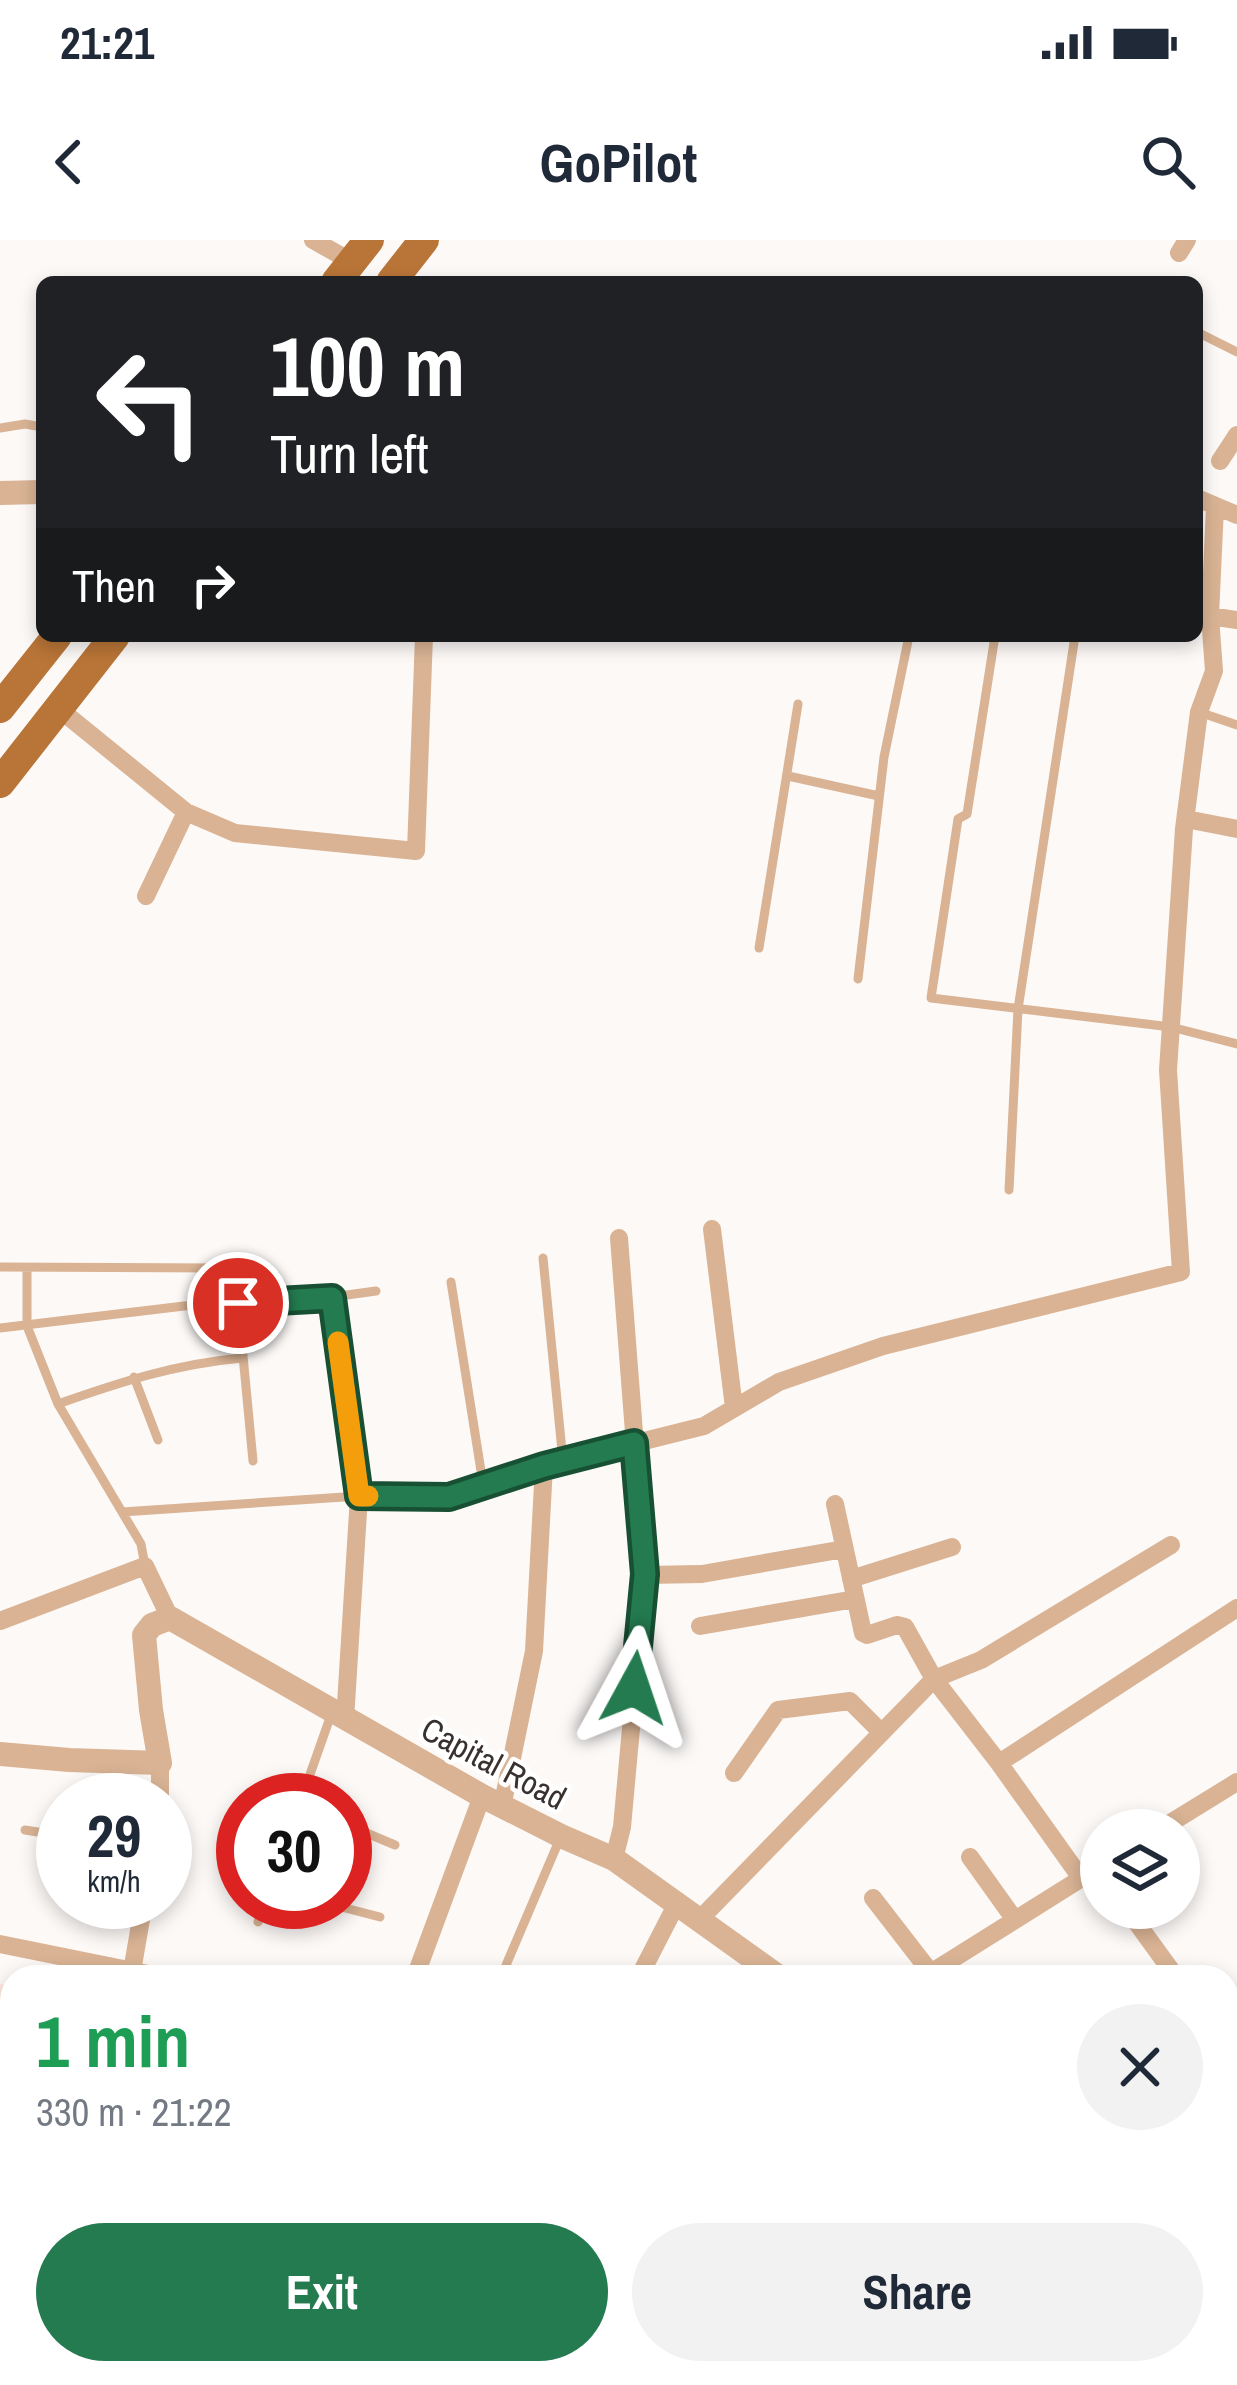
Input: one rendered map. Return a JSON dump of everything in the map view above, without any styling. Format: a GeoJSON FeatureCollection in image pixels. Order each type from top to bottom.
{"type":"FeatureCollection","features":[{"type":"Feature","properties":{"kind":"main road"},"geometry":{"type":"LineString","coordinates":[[396,276],[424,240]]}},
{"type":"Feature","properties":{"kind":"main road"},"geometry":{"type":"LineString","coordinates":[[0,708],[52,642]]}},
{"type":"Feature","properties":{"kind":"main road"},"geometry":{"type":"LineString","coordinates":[[0,783],[110,642]]}},
{"type":"Feature","properties":{"kind":"street"},"geometry":{"type":"LineString","coordinates":[[313,240],[352,261]]}},
{"type":"Feature","properties":{"kind":"street"},"geometry":{"type":"LineString","coordinates":[[1220,461],[1237,435]]}},
{"type":"Feature","properties":{"kind":"street"},"geometry":{"type":"LineString","coordinates":[[0,493],[36,492]]}},
{"type":"Feature","properties":{"kind":"street"},"geometry":{"type":"LineString","coordinates":[[359,1496],[449,1497],[554,1463],[704,1426],[779,1382],[883,1346],[1181,1273],[1168,1070],[1186,819],[1199,712],[1214,671],[1203,615],[1206,502],[1237,515]]}},
{"type":"Feature","properties":{"kind":"street"},"geometry":{"type":"LineString","coordinates":[[1203,615],[1237,620]]}},
{"type":"Feature","properties":{"kind":"street"},"geometry":{"type":"LineString","coordinates":[[58,708],[186,812],[235,833],[416,850],[424,642]]}},
{"type":"Feature","properties":{"kind":"street"},"geometry":{"type":"LineString","coordinates":[[146,896],[186,812]]}},
{"type":"Feature","properties":{"kind":"street"},"geometry":{"type":"LineString","coordinates":[[1186,819],[1237,829]]}},
{"type":"Feature","properties":{"kind":"street"},"geometry":{"type":"LineString","coordinates":[[712,1229],[734,1408]]}},
{"type":"Feature","properties":{"kind":"street"},"geometry":{"type":"LineString","coordinates":[[614,1859],[622,1827],[645,1574],[619,1238]]}},
{"type":"Feature","properties":{"kind":"street"},"geometry":{"type":"LineString","coordinates":[[332,1298],[359,1496],[338,1716]]}},
{"type":"Feature","properties":{"kind":"street"},"geometry":{"type":"LineString","coordinates":[[420,1965],[492,1802],[534,1651],[554,1463]]}},
{"type":"Feature","properties":{"kind":"street"},"geometry":{"type":"LineString","coordinates":[[835,1504],[863,1633],[905,1627],[934,1679],[1080,1854]]}},
{"type":"Feature","properties":{"kind":"street"},"geometry":{"type":"LineString","coordinates":[[699,1920],[934,1679],[981,1660],[1171,1546]]}},
{"type":"Feature","properties":{"kind":"street"},"geometry":{"type":"LineString","coordinates":[[700,1626],[853,1590],[952,1547]]}},
{"type":"Feature","properties":{"kind":"street"},"geometry":{"type":"LineString","coordinates":[[645,1574],[702,1574],[844,1549]]}},
{"type":"Feature","properties":{"kind":"street"},"geometry":{"type":"LineString","coordinates":[[0,1621],[145,1566],[170,1618],[152,1625],[144,1635],[160,1773]]}},
{"type":"Feature","properties":{"kind":"street"},"geometry":{"type":"LineString","coordinates":[[1000,1763],[1237,1608]]}},
{"type":"Feature","properties":{"kind":"street","name":"Capital Road"},"geometry":{"type":"LineString","coordinates":[[170,1618],[492,1802],[614,1859],[762,1965]]}},
{"type":"Feature","properties":{"kind":"street"},"geometry":{"type":"LineString","coordinates":[[734,1774],[778,1710],[850,1701],[881,1732]]}},
{"type":"Feature","properties":{"kind":"street"},"geometry":{"type":"LineString","coordinates":[[0,1754],[160,1763]]}},
{"type":"Feature","properties":{"kind":"street"},"geometry":{"type":"LineString","coordinates":[[1193,1809],[1237,1782]]}},
{"type":"Feature","properties":{"kind":"street"},"geometry":{"type":"LineString","coordinates":[[970,1857],[1015,1920]]}},
{"type":"Feature","properties":{"kind":"street"},"geometry":{"type":"LineString","coordinates":[[944,1965],[1080,1880]]}},
{"type":"Feature","properties":{"kind":"street"},"geometry":{"type":"LineString","coordinates":[[873,1898],[921,1965]]}},
{"type":"Feature","properties":{"kind":"street"},"geometry":{"type":"LineString","coordinates":[[645,1965],[676,1904]]}},
{"type":"Feature","properties":{"kind":"street"},"geometry":{"type":"LineString","coordinates":[[133,1965],[139,1929]]}},
{"type":"Feature","properties":{"kind":"street"},"geometry":{"type":"LineString","coordinates":[[1141,1929],[1167,1965]]}},
{"type":"Feature","properties":{"kind":"street"},"geometry":{"type":"LineString","coordinates":[[0,1944],[92,1965]]}},
{"type":"Feature","properties":{"kind":"lane"},"geometry":{"type":"LineString","coordinates":[[1203,335],[1237,352]]}},
{"type":"Feature","properties":{"kind":"lane"},"geometry":{"type":"LineString","coordinates":[[0,428],[36,426]]}},
{"type":"Feature","properties":{"kind":"lane"},"geometry":{"type":"LineString","coordinates":[[858,979],[884,757],[908,642]]}},
{"type":"Feature","properties":{"kind":"lane"},"geometry":{"type":"LineString","coordinates":[[994,642],[967,814],[958,819],[931,998],[1171,1027],[1237,1044]]}},
{"type":"Feature","properties":{"kind":"lane"},"geometry":{"type":"LineString","coordinates":[[1010,1190],[1018,1009],[1074,642]]}},
{"type":"Feature","properties":{"kind":"lane"},"geometry":{"type":"LineString","coordinates":[[759,948],[798,704]]}},
{"type":"Feature","properties":{"kind":"lane"},"geometry":{"type":"LineString","coordinates":[[1199,712],[1237,725]]}},
{"type":"Feature","properties":{"kind":"lane"},"geometry":{"type":"LineString","coordinates":[[788,776],[879,796]]}},
{"type":"Feature","properties":{"kind":"lane"},"geometry":{"type":"LineString","coordinates":[[543,1258],[554,1463]]}},
{"type":"Feature","properties":{"kind":"lane"},"geometry":{"type":"LineString","coordinates":[[0,1267],[221,1268]]}},
{"type":"Feature","properties":{"kind":"lane"},"geometry":{"type":"LineString","coordinates":[[27,1268],[26,1326],[58,1404],[141,1544],[145,1566]]}},
{"type":"Feature","properties":{"kind":"lane"},"geometry":{"type":"LineString","coordinates":[[451,1282],[481,1472],[488,1484]]}},
{"type":"Feature","properties":{"kind":"lane"},"geometry":{"type":"LineString","coordinates":[[0,1328],[184,1306],[376,1291]]}},
{"type":"Feature","properties":{"kind":"lane"},"geometry":{"type":"LineString","coordinates":[[238,1303],[253,1461]]}},
{"type":"Feature","properties":{"kind":"lane"},"geometry":{"type":"LineString","coordinates":[[58,1404],[134,1377],[197,1362],[242,1358]]}},
{"type":"Feature","properties":{"kind":"lane"},"geometry":{"type":"LineString","coordinates":[[134,1377],[158,1440]]}},
{"type":"Feature","properties":{"kind":"lane"},"geometry":{"type":"LineString","coordinates":[[122,1512],[359,1496]]}},
{"type":"Feature","properties":{"kind":"lane"},"geometry":{"type":"LineString","coordinates":[[313,1773],[338,1716]]}},
{"type":"Feature","properties":{"kind":"lane"},"geometry":{"type":"LineString","coordinates":[[25,1830],[36,1832]]}},
{"type":"Feature","properties":{"kind":"lane"},"geometry":{"type":"LineString","coordinates":[[372,1835],[395,1845]]}},
{"type":"Feature","properties":{"kind":"lane"},"geometry":{"type":"LineString","coordinates":[[506,1965],[561,1836]]}},
{"type":"Feature","properties":{"kind":"lane"},"geometry":{"type":"LineString","coordinates":[[372,1915],[380,1917]]}},
{"type":"Feature","properties":{"kind":"slow traffic"},"geometry":{"type":"LineString","coordinates":[[338,1342],[359,1496],[368,1496]]}},
{"type":"Feature","properties":{"kind":"route"},"geometry":{"type":"LineString","coordinates":[[238,1303],[332,1298],[359,1496],[449,1497],[634,1443],[645,1574],[634,1688]]}}]}
